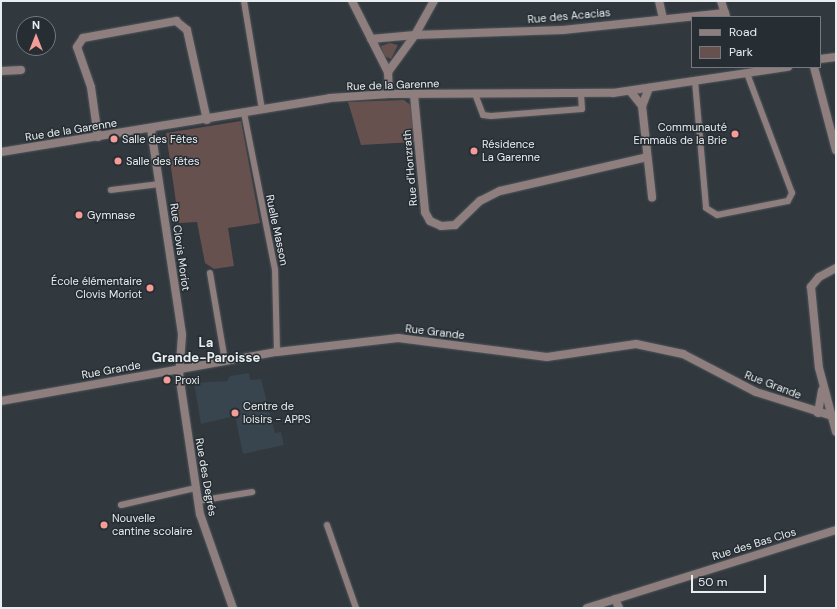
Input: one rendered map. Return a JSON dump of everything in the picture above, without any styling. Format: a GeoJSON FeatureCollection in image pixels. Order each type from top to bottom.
{"type":"FeatureCollection","features":[{"type":"Feature","properties":{"kind":"street"},"geometry":{"type":"LineString","coordinates":[[352,1],[388,72],[388,94]]}},
{"type":"Feature","properties":{"kind":"street"},"geometry":{"type":"LineString","coordinates":[[388,72],[415,35],[434,1]]}},
{"type":"Feature","properties":{"kind":"street"},"geometry":{"type":"LineString","coordinates":[[659,1],[663,18]]}},
{"type":"Feature","properties":{"kind":"street"},"geometry":{"type":"LineString","coordinates":[[721,1],[726,15]]}},
{"type":"Feature","properties":{"kind":"street","name":"Rue des Acacias"},"geometry":{"type":"LineString","coordinates":[[705,16],[726,15]]}},
{"type":"Feature","properties":{"kind":"street","name":"Rue des Acacias"},"geometry":{"type":"LineString","coordinates":[[371,39],[415,35],[563,30],[663,18],[691,17]]}},
{"type":"Feature","properties":{"kind":"street"},"geometry":{"type":"LineString","coordinates":[[98,137],[91,87],[77,47],[80,42],[83,38],[176,21],[187,30],[207,120]]}},
{"type":"Feature","properties":{"kind":"street"},"geometry":{"type":"LineString","coordinates":[[821,59],[836,57]]}},
{"type":"Feature","properties":{"kind":"street","name":"Rue de la Garenne"},"geometry":{"type":"LineString","coordinates":[[1,152],[207,120],[330,98],[388,94],[581,93],[630,90],[695,81],[745,70],[774,68]]}},
{"type":"Feature","properties":{"kind":"street"},"geometry":{"type":"LineString","coordinates":[[814,68],[836,150]]}},
{"type":"Feature","properties":{"kind":"street"},"geometry":{"type":"LineString","coordinates":[[1,71],[21,70]]}},
{"type":"Feature","properties":{"kind":"street"},"geometry":{"type":"LineString","coordinates":[[649,88],[642,106],[652,197]]}},
{"type":"Feature","properties":{"kind":"street"},"geometry":{"type":"LineString","coordinates":[[630,90],[642,106]]}},
{"type":"Feature","properties":{"kind":"street","name":"Rue d'Honzrath"},"geometry":{"type":"LineString","coordinates":[[414,95],[425,212],[430,221],[441,226],[455,225],[480,201],[500,191],[647,157]]}},
{"type":"Feature","properties":{"kind":"street","name":"Rue Clovis Moriot"},"geometry":{"type":"LineString","coordinates":[[151,129],[182,335],[180,369]]}},
{"type":"Feature","properties":{"kind":"street"},"geometry":{"type":"LineString","coordinates":[[836,268],[818,277],[811,287],[822,383],[834,418],[836,432]]}},
{"type":"Feature","properties":{"kind":"street","name":"Rue Grande"},"geometry":{"type":"LineString","coordinates":[[1,401],[277,352],[398,338],[547,357],[636,344],[683,354],[756,392],[834,418]]}},
{"type":"Feature","properties":{"kind":"street","name":"Rue des Degrés"},"geometry":{"type":"LineString","coordinates":[[180,369],[198,501],[233,608]]}},
{"type":"Feature","properties":{"kind":"street"},"geometry":{"type":"LineString","coordinates":[[818,413],[822,383]]}},
{"type":"Feature","properties":{"kind":"street","name":"Rue des Bas Clos"},"geometry":{"type":"LineString","coordinates":[[587,608],[836,530]]}},
{"type":"Feature","properties":{"kind":"street"},"geometry":{"type":"LineString","coordinates":[[615,599],[619,608]]}},
{"type":"Feature","properties":{"kind":"lane"},"geometry":{"type":"LineString","coordinates":[[244,1],[262,110]]}},
{"type":"Feature","properties":{"kind":"lane"},"geometry":{"type":"LineString","coordinates":[[695,81],[706,208],[717,215],[788,200],[792,194],[745,70]]}},
{"type":"Feature","properties":{"kind":"lane"},"geometry":{"type":"LineString","coordinates":[[476,94],[483,115],[491,116],[582,109],[581,93]]}},
{"type":"Feature","properties":{"kind":"lane","name":"Ruelle Masson"},"geometry":{"type":"LineString","coordinates":[[244,113],[275,269],[277,352]]}},
{"type":"Feature","properties":{"kind":"lane"},"geometry":{"type":"LineString","coordinates":[[111,190],[159,184]]}},
{"type":"Feature","properties":{"kind":"lane"},"geometry":{"type":"LineString","coordinates":[[210,273],[225,361]]}},
{"type":"Feature","properties":{"kind":"lane"},"geometry":{"type":"LineString","coordinates":[[121,505],[196,488]]}},
{"type":"Feature","properties":{"kind":"lane"},"geometry":{"type":"LineString","coordinates":[[198,501],[252,492]]}},
{"type":"Feature","properties":{"kind":"lane"},"geometry":{"type":"LineString","coordinates":[[327,525],[356,608]]}},
{"type":"Feature","properties":{"kind":"shaded area","name":"Centre de loisirs - APPS"},"geometry":{"type":"Polygon","coordinates":[[[249,373],[250,380],[261,379],[275,433],[281,432],[284,445],[243,454],[235,416],[201,424],[194,383],[227,381],[230,376],[249,373]]]}},
{"type":"Feature","properties":{"kind":"green space"},"geometry":{"type":"Polygon","coordinates":[[[390,43],[398,45],[391,59],[384,56],[381,46],[390,43]]]}},
{"type":"Feature","properties":{"kind":"green space"},"geometry":{"type":"Polygon","coordinates":[[[404,100],[412,106],[415,142],[361,145],[348,102],[404,100]]]}},
{"type":"Feature","properties":{"kind":"green space"},"geometry":{"type":"Polygon","coordinates":[[[241,121],[260,223],[228,228],[234,266],[214,269],[205,263],[197,222],[179,223],[166,133],[241,121]]]}},
{"type":"Feature","properties":{"kind":"place","name":"Communauté Emmaüs de la Brie"},"geometry":{"type":"Point","coordinates":[735,134]}},
{"type":"Feature","properties":{"kind":"place","name":"Salle des Fêtes"},"geometry":{"type":"Point","coordinates":[114,139]}},
{"type":"Feature","properties":{"kind":"place","name":"Résidence La Garenne"},"geometry":{"type":"Point","coordinates":[474,151]}},
{"type":"Feature","properties":{"kind":"place","name":"Salle des fêtes"},"geometry":{"type":"Point","coordinates":[118,161]}},
{"type":"Feature","properties":{"kind":"place","name":"Gymnase"},"geometry":{"type":"Point","coordinates":[79,215]}},
{"type":"Feature","properties":{"kind":"place","name":"École élémentaire Clovis Moriot"},"geometry":{"type":"Point","coordinates":[150,288]}},
{"type":"Feature","properties":{"kind":"place","name":"Proxi"},"geometry":{"type":"Point","coordinates":[167,380]}},
{"type":"Feature","properties":{"kind":"place","name":"Centre de loisirs - APPS"},"geometry":{"type":"Point","coordinates":[235,413]}},
{"type":"Feature","properties":{"kind":"place","name":"Nouvelle cantine scolaire"},"geometry":{"type":"Point","coordinates":[104,525]}},
{"type":"Feature","properties":{"kind":"district","name":"La Grande-Paroisse"},"geometry":{"type":"Point","coordinates":[206,352]}}]}
